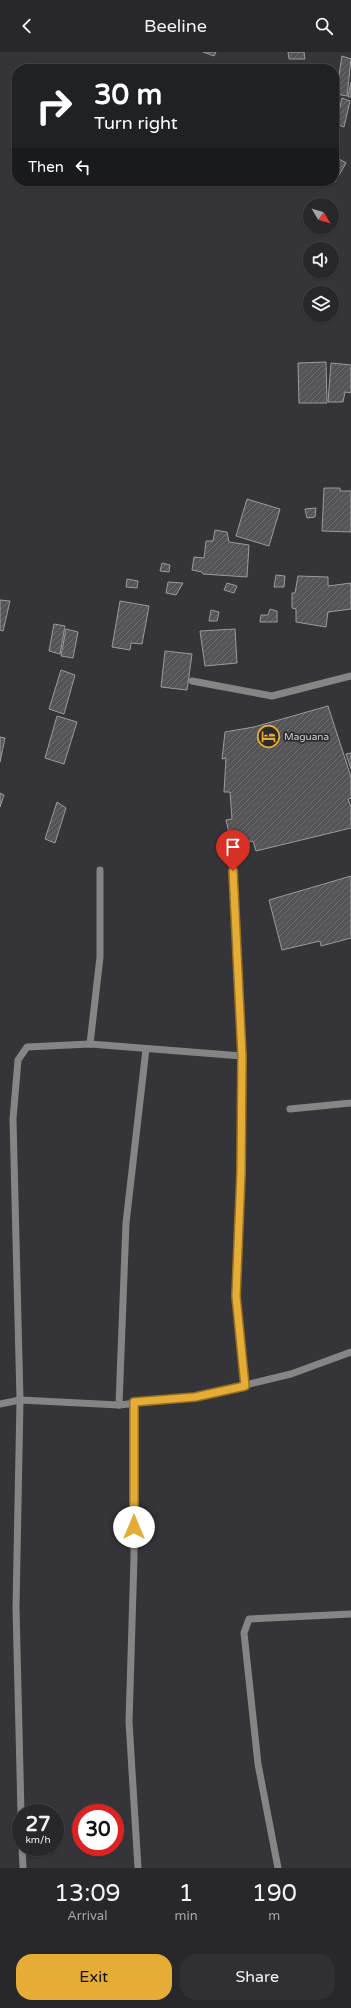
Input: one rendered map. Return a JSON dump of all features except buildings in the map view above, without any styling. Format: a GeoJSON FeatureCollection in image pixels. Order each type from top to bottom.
{"type":"FeatureCollection","features":[{"type":"Feature","properties":{"kind":"street"},"geometry":{"type":"LineString","coordinates":[[192,681],[272,696],[351,676]]}},
{"type":"Feature","properties":{"kind":"street"},"geometry":{"type":"LineString","coordinates":[[90,1044],[100,957],[100,870]]}},
{"type":"Feature","properties":{"kind":"street"},"geometry":{"type":"LineString","coordinates":[[233,871],[242,1056],[241,1173],[236,1296],[245,1386]]}},
{"type":"Feature","properties":{"kind":"street"},"geometry":{"type":"LineString","coordinates":[[21,1804],[16,1608],[20,1400],[13,1119],[18,1060],[27,1047],[90,1044],[242,1056]]}},
{"type":"Feature","properties":{"kind":"street"},"geometry":{"type":"LineString","coordinates":[[119,1405],[126,1223],[146,1049]]}},
{"type":"Feature","properties":{"kind":"street"},"geometry":{"type":"LineString","coordinates":[[290,1109],[351,1103]]}},
{"type":"Feature","properties":{"kind":"street"},"geometry":{"type":"LineString","coordinates":[[0,1404],[20,1400],[119,1405],[134,1402],[195,1397],[291,1374],[351,1352]]}},
{"type":"Feature","properties":{"kind":"street"},"geometry":{"type":"LineString","coordinates":[[134,1402],[134,1558],[129,1722],[138,1868]]}},
{"type":"Feature","properties":{"kind":"street"},"geometry":{"type":"LineString","coordinates":[[278,1868],[258,1764],[244,1633],[249,1620],[351,1614]]}},
{"type":"Feature","properties":{"kind":"street"},"geometry":{"type":"LineString","coordinates":[[22,1856],[23,1868]]}},
{"type":"Feature","properties":{"kind":"place","name":"Maguana"},"geometry":{"type":"Point","coordinates":[268,736]}},
{"type":"Feature","properties":{"kind":"route"},"geometry":{"type":"LineString","coordinates":[[134,1527],[134,1402],[195,1397],[245,1386],[236,1296],[241,1173],[242,1056],[233,871]]}}]}
